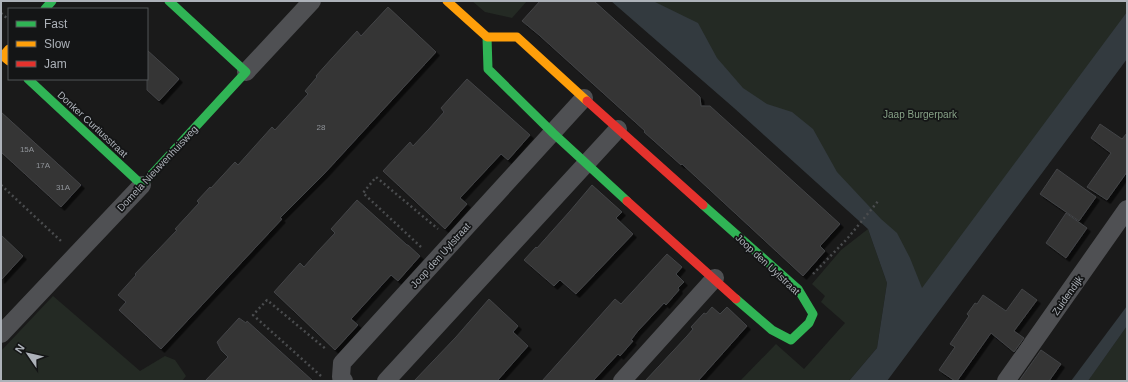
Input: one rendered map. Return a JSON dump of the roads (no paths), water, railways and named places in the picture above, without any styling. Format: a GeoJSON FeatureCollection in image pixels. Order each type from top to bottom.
{"type":"FeatureCollection","features":[{"type":"Feature","properties":{"kind":"street"},"geometry":{"type":"LineString","coordinates":[[170,1],[246,72]]}},
{"type":"Feature","properties":{"kind":"street","name":"Domela Nieuwenhuisweg"},"geometry":{"type":"LineString","coordinates":[[1,334],[142,185],[312,1]]}},
{"type":"Feature","properties":{"kind":"street"},"geometry":{"type":"LineString","coordinates":[[447,1],[487,37]]}},
{"type":"Feature","properties":{"kind":"street","name":"Joop den Uylstraat"},"geometry":{"type":"LineString","coordinates":[[487,37],[517,37],[584,98],[798,289],[813,314],[810,323],[792,340],[772,330],[756,317],[715,278],[553,133],[488,69],[487,37]]}},
{"type":"Feature","properties":{"kind":"street","name":"Donker Curtiusstraat"},"geometry":{"type":"LineString","coordinates":[[29,80],[142,185]]}},
{"type":"Feature","properties":{"kind":"street","name":"Joop den Uylstraat"},"geometry":{"type":"LineString","coordinates":[[342,374],[435,260],[584,98]]}},
{"type":"Feature","properties":{"kind":"street"},"geometry":{"type":"LineString","coordinates":[[386,381],[618,129]]}},
{"type":"Feature","properties":{"kind":"street","name":"Zuidendijk"},"geometry":{"type":"LineString","coordinates":[[1006,381],[1127,209]]}},
{"type":"Feature","properties":{"kind":"street"},"geometry":{"type":"LineString","coordinates":[[622,381],[715,278]]}},
{"type":"Feature","properties":{"kind":"park label","name":"Jaap Burgerpark"},"geometry":{"type":"Point","coordinates":[920,114]}}]}
